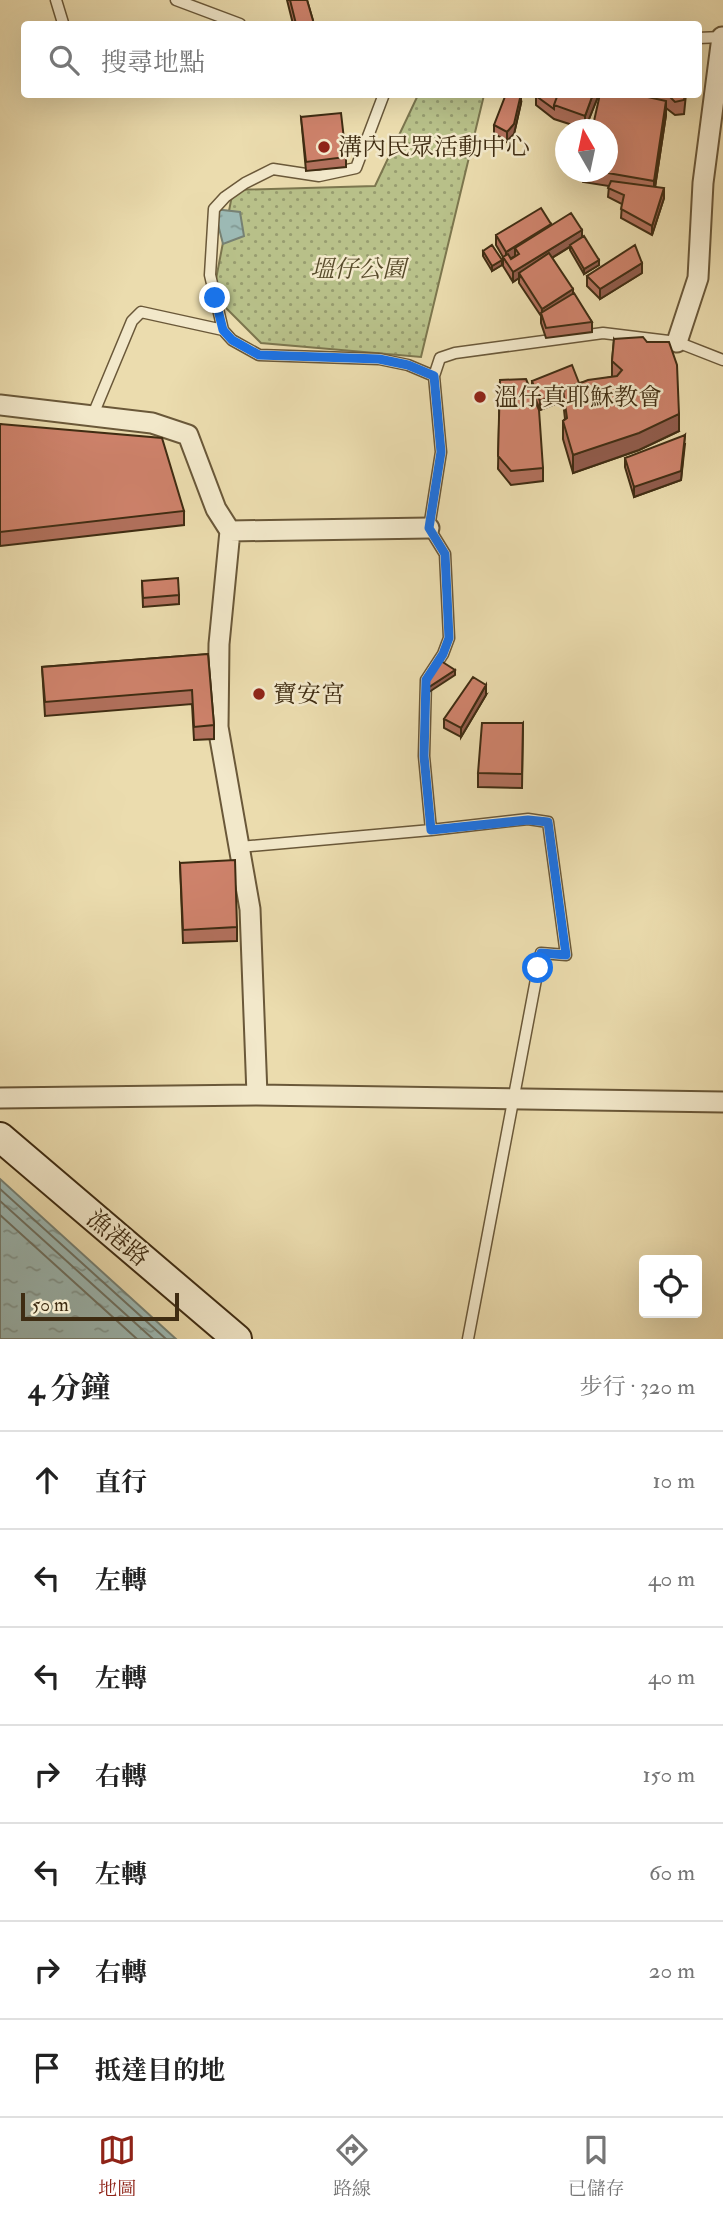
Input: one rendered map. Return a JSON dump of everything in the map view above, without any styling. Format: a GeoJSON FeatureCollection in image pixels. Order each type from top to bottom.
{"type":"FeatureCollection","features":[{"type":"Feature","properties":{"kind":"street"},"geometry":{"type":"LineString","coordinates":[[677,342],[698,278],[704,183],[722,37]]}},
{"type":"Feature","properties":{"kind":"street"},"geometry":{"type":"LineString","coordinates":[[0,405],[152,423],[188,435],[216,509],[230,531],[219,644],[218,727],[250,909],[257,1095]]}},
{"type":"Feature","properties":{"kind":"street"},"geometry":{"type":"LineString","coordinates":[[230,531],[429,528]]}},
{"type":"Feature","properties":{"kind":"street"},"geometry":{"type":"LineString","coordinates":[[0,1098],[257,1095],[723,1102]]}},
{"type":"Feature","properties":{"kind":"street","name":"漁港路"},"geometry":{"type":"LineString","coordinates":[[0,1138],[237,1339]]}},
{"type":"Feature","properties":{"kind":"lane"},"geometry":{"type":"LineString","coordinates":[[56,0],[62,21]]}},
{"type":"Feature","properties":{"kind":"lane"},"geometry":{"type":"LineString","coordinates":[[176,0],[232,21]]}},
{"type":"Feature","properties":{"kind":"lane"},"geometry":{"type":"LineString","coordinates":[[702,38],[722,37]]}},
{"type":"Feature","properties":{"kind":"lane"},"geometry":{"type":"LineString","coordinates":[[382,98],[356,168],[319,176],[273,169],[225,197],[214,209],[210,275],[223,330],[232,340],[259,355],[379,359],[408,365],[434,376]]}},
{"type":"Feature","properties":{"kind":"lane"},"geometry":{"type":"LineString","coordinates":[[92,418],[132,321],[141,312],[223,330]]}},
{"type":"Feature","properties":{"kind":"lane"},"geometry":{"type":"LineString","coordinates":[[431,830],[424,756],[426,680],[443,654],[449,638],[445,554],[429,528],[441,452],[434,376],[440,358],[455,353],[603,333],[677,342],[723,360]]}},
{"type":"Feature","properties":{"kind":"lane"},"geometry":{"type":"LineString","coordinates":[[240,847],[528,820],[548,822],[566,955],[541,953],[468,1339]]}},
{"type":"Feature","properties":{"kind":"green space","name":"塭仔公園"},"geometry":{"type":"Polygon","coordinates":[[[417,98],[483,98],[421,357],[261,343],[213,295],[233,190],[375,186],[417,98]]]}},
{"type":"Feature","properties":{"kind":"water"},"geometry":{"type":"Polygon","coordinates":[[[214,209],[240,212],[244,236],[223,244],[214,209]]]}},
{"type":"Feature","properties":{"kind":"water"},"geometry":{"type":"Polygon","coordinates":[[[0,1179],[176,1339],[0,1339],[0,1179]]]}},
{"type":"Feature","properties":{"kind":"building"},"geometry":{"type":"Polygon","coordinates":[[[290,0],[307,0],[313,21],[295,21],[290,0]]]}},
{"type":"Feature","properties":{"kind":"building"},"geometry":{"type":"Polygon","coordinates":[[[504,98],[520,98],[514,124],[507,132],[494,125],[504,98]]]}},
{"type":"Feature","properties":{"kind":"building"},"geometry":{"type":"Polygon","coordinates":[[[539,98],[557,98],[554,109],[539,98]]]}},
{"type":"Feature","properties":{"kind":"building"},"geometry":{"type":"Polygon","coordinates":[[[557,98],[592,98],[585,116],[554,105],[557,98]]]}},
{"type":"Feature","properties":{"kind":"building"},"geometry":{"type":"Polygon","coordinates":[[[599,98],[652,98],[666,101],[654,181],[618,175],[618,119],[594,119],[599,98]]]}},
{"type":"Feature","properties":{"kind":"building"},"geometry":{"type":"Polygon","coordinates":[[[671,98],[684,98],[684,100],[675,102],[671,98]]]}},
{"type":"Feature","properties":{"kind":"building","name":"溝內民眾活動中心"},"geometry":{"type":"Polygon","coordinates":[[[341,113],[346,157],[306,162],[301,117],[341,113]]]}},
{"type":"Feature","properties":{"kind":"building"},"geometry":{"type":"Polygon","coordinates":[[[611,182],[618,182],[664,188],[652,226],[621,209],[624,195],[608,188],[611,182]]]}},
{"type":"Feature","properties":{"kind":"building"},"geometry":{"type":"Polygon","coordinates":[[[541,208],[551,224],[506,252],[496,235],[541,208]]]}},
{"type":"Feature","properties":{"kind":"building"},"geometry":{"type":"Polygon","coordinates":[[[571,213],[582,230],[513,272],[503,257],[508,254],[511,259],[519,254],[515,248],[571,213]]]}},
{"type":"Feature","properties":{"kind":"building"},"geometry":{"type":"Polygon","coordinates":[[[584,236],[599,260],[584,269],[570,245],[584,236]]]}},
{"type":"Feature","properties":{"kind":"building"},"geometry":{"type":"Polygon","coordinates":[[[492,245],[502,260],[492,266],[483,251],[492,245]]]}},
{"type":"Feature","properties":{"kind":"building"},"geometry":{"type":"Polygon","coordinates":[[[635,245],[642,263],[600,289],[587,276],[635,245]]]}},
{"type":"Feature","properties":{"kind":"building"},"geometry":{"type":"Polygon","coordinates":[[[549,253],[573,289],[542,309],[519,273],[549,253]]]}},
{"type":"Feature","properties":{"kind":"building"},"geometry":{"type":"Polygon","coordinates":[[[574,293],[592,322],[546,328],[541,313],[574,293]]]}},
{"type":"Feature","properties":{"kind":"building"},"geometry":{"type":"Polygon","coordinates":[[[643,337],[647,342],[669,342],[677,365],[679,414],[639,433],[573,455],[563,421],[567,418],[563,390],[588,380],[617,376],[622,370],[612,361],[614,339],[643,337]]]}},
{"type":"Feature","properties":{"kind":"building"},"geometry":{"type":"Polygon","coordinates":[[[572,365],[579,383],[540,401],[532,381],[572,365]]]}},
{"type":"Feature","properties":{"kind":"building"},"geometry":{"type":"Polygon","coordinates":[[[526,379],[539,410],[543,468],[511,471],[498,456],[500,380],[526,379]]]}},
{"type":"Feature","properties":{"kind":"building"},"geometry":{"type":"Polygon","coordinates":[[[0,424],[162,438],[184,511],[0,532],[0,424]]]}},
{"type":"Feature","properties":{"kind":"building"},"geometry":{"type":"Polygon","coordinates":[[[685,435],[681,471],[634,487],[625,458],[685,435]]]}},
{"type":"Feature","properties":{"kind":"building"},"geometry":{"type":"Polygon","coordinates":[[[178,578],[179,595],[143,598],[142,581],[178,578]]]}},
{"type":"Feature","properties":{"kind":"building"},"geometry":{"type":"Polygon","coordinates":[[[208,654],[214,725],[194,727],[192,690],[45,702],[42,667],[208,654]]]}},
{"type":"Feature","properties":{"kind":"building"},"geometry":{"type":"Polygon","coordinates":[[[441,661],[455,670],[426,689],[426,675],[441,661]]]}},
{"type":"Feature","properties":{"kind":"building"},"geometry":{"type":"Polygon","coordinates":[[[473,677],[486,685],[461,728],[444,719],[473,677]]]}},
{"type":"Feature","properties":{"kind":"building"},"geometry":{"type":"Polygon","coordinates":[[[482,723],[523,723],[522,774],[478,773],[482,723]]]}},
{"type":"Feature","properties":{"kind":"building"},"geometry":{"type":"Polygon","coordinates":[[[235,860],[237,927],[183,930],[180,863],[235,860]]]}},
{"type":"Feature","properties":{"kind":"place","name":"溝內民眾活動中心"},"geometry":{"type":"Point","coordinates":[324,147]}},
{"type":"Feature","properties":{"kind":"place","name":"溫仔真耶穌教會"},"geometry":{"type":"Point","coordinates":[480,397]}},
{"type":"Feature","properties":{"kind":"place","name":"寶安宮"},"geometry":{"type":"Point","coordinates":[259,694]}},
{"type":"Feature","properties":{"kind":"route"},"geometry":{"type":"LineString","coordinates":[[215,298],[223,330],[232,340],[259,355],[379,359],[408,365],[434,376],[441,452],[429,528],[445,554],[449,638],[443,654],[426,680],[424,756],[431,830],[528,820],[548,822],[566,955],[541,953],[538,968]]}}]}
